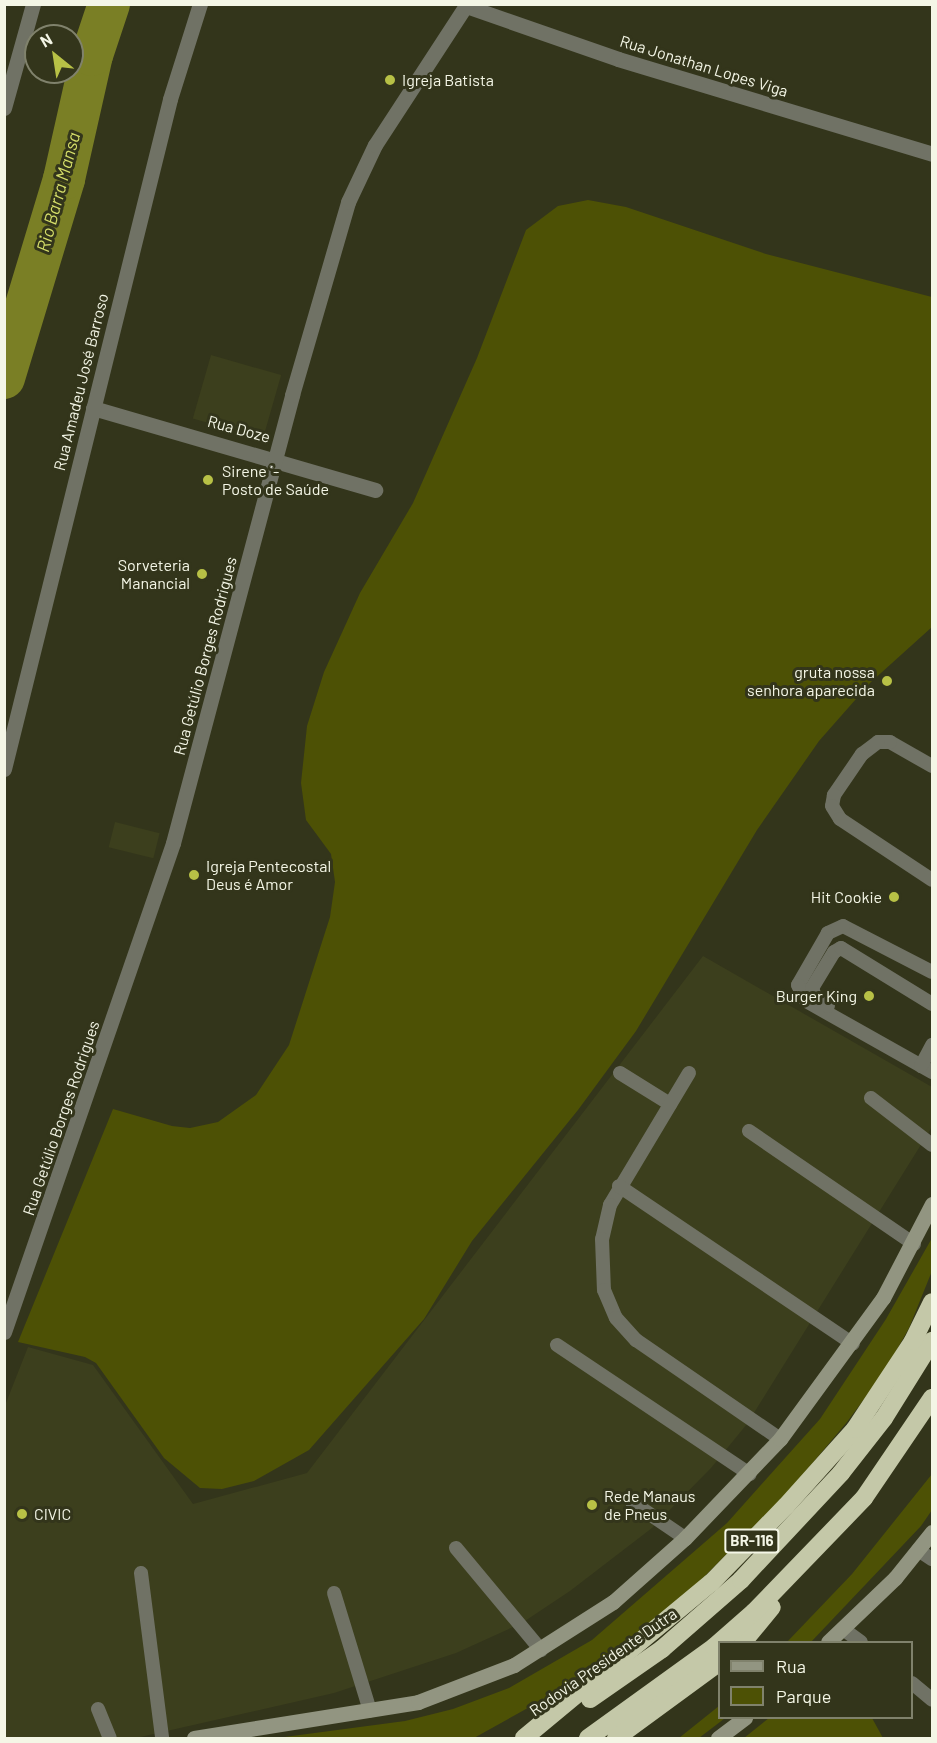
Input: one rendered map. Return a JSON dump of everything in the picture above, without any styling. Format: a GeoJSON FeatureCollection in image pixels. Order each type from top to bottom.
{"type":"FeatureCollection","features":[{"type":"Feature","properties":{"kind":"highway","name":"BR-116"},"geometry":{"type":"LineString","coordinates":[[525,1738],[711,1583],[786,1506],[855,1429],[914,1341],[933,1302]]}},
{"type":"Feature","properties":{"kind":"highway","name":"Rodovia Presidente Dutra"},"geometry":{"type":"LineString","coordinates":[[525,1738],[662,1649],[741,1580],[841,1473],[884,1418],[933,1341]]}},
{"type":"Feature","properties":{"kind":"highway","name":"BR-116"},"geometry":{"type":"LineString","coordinates":[[720,1641],[820,1545],[864,1498],[933,1398]]}},
{"type":"Feature","properties":{"kind":"highway","name":"BR-116"},"geometry":{"type":"LineString","coordinates":[[744,1641],[820,1545]]}},
{"type":"Feature","properties":{"kind":"highway","name":"BR-116"},"geometry":{"type":"LineString","coordinates":[[588,1738],[718,1643]]}},
{"type":"Feature","properties":{"kind":"highway"},"geometry":{"type":"LineString","coordinates":[[616,1738],[718,1663]]}},
{"type":"Feature","properties":{"kind":"main road"},"geometry":{"type":"LineString","coordinates":[[195,1738],[225,1731],[418,1702],[461,1688],[541,1650],[613,1602],[685,1538],[750,1474],[780,1439],[853,1344],[914,1244],[933,1204]]}},
{"type":"Feature","properties":{"kind":"main road"},"geometry":{"type":"LineString","coordinates":[[829,1641],[933,1532]]}},
{"type":"Feature","properties":{"kind":"main road"},"geometry":{"type":"LineString","coordinates":[[718,1738],[744,1719]]}},
{"type":"Feature","properties":{"kind":"street"},"geometry":{"type":"LineString","coordinates":[[4,108],[33,4]]}},
{"type":"Feature","properties":{"kind":"street","name":"Rua Amadeu José Barroso"},"geometry":{"type":"LineString","coordinates":[[4,769],[170,99],[200,4]]}},
{"type":"Feature","properties":{"kind":"street","name":"Rua Jonathan Lopes Viga"},"geometry":{"type":"LineString","coordinates":[[467,5],[618,58],[933,154]]}},
{"type":"Feature","properties":{"kind":"street","name":"Rua Getúlio Borges Rodrigues"},"geometry":{"type":"LineString","coordinates":[[5,1325],[174,843],[276,458],[348,202],[375,145],[467,5]]}},
{"type":"Feature","properties":{"kind":"street","name":"Rua Doze"},"geometry":{"type":"LineString","coordinates":[[93,408],[276,458],[375,490]]}},
{"type":"Feature","properties":{"kind":"lane"},"geometry":{"type":"LineString","coordinates":[[933,766],[890,742],[878,742],[862,754],[834,795],[832,806],[840,819],[933,880]]}},
{"type":"Feature","properties":{"kind":"lane"},"geometry":{"type":"LineString","coordinates":[[933,972],[850,927],[828,933],[799,977],[800,994],[806,1001],[927,1069],[933,1045]]}},
{"type":"Feature","properties":{"kind":"lane"},"geometry":{"type":"LineString","coordinates":[[874,1041],[812,992],[838,950],[847,949],[933,1004]]}},
{"type":"Feature","properties":{"kind":"lane"},"geometry":{"type":"LineString","coordinates":[[620,1073],[670,1104]]}},
{"type":"Feature","properties":{"kind":"lane"},"geometry":{"type":"LineString","coordinates":[[689,1073],[619,1186],[606,1217],[601,1248],[604,1290],[616,1318],[642,1345],[780,1439]]}},
{"type":"Feature","properties":{"kind":"lane"},"geometry":{"type":"LineString","coordinates":[[870,1098],[933,1145]]}},
{"type":"Feature","properties":{"kind":"lane"},"geometry":{"type":"LineString","coordinates":[[749,1131],[914,1244]]}},
{"type":"Feature","properties":{"kind":"lane"},"geometry":{"type":"LineString","coordinates":[[619,1186],[853,1344]]}},
{"type":"Feature","properties":{"kind":"lane"},"geometry":{"type":"LineString","coordinates":[[557,1345],[750,1474]]}},
{"type":"Feature","properties":{"kind":"lane"},"geometry":{"type":"LineString","coordinates":[[632,1502],[685,1538]]}},
{"type":"Feature","properties":{"kind":"lane"},"geometry":{"type":"LineString","coordinates":[[456,1548],[541,1650]]}},
{"type":"Feature","properties":{"kind":"lane"},"geometry":{"type":"LineString","coordinates":[[918,1550],[933,1559]]}},
{"type":"Feature","properties":{"kind":"lane"},"geometry":{"type":"LineString","coordinates":[[141,1573],[162,1738]]}},
{"type":"Feature","properties":{"kind":"lane"},"geometry":{"type":"LineString","coordinates":[[334,1593],[370,1711]]}},
{"type":"Feature","properties":{"kind":"lane"},"geometry":{"type":"LineString","coordinates":[[843,1629],[860,1641]]}},
{"type":"Feature","properties":{"kind":"lane"},"geometry":{"type":"LineString","coordinates":[[913,1684],[933,1700]]}},
{"type":"Feature","properties":{"kind":"lane"},"geometry":{"type":"LineString","coordinates":[[98,1709],[110,1738]]}},
{"type":"Feature","properties":{"kind":"shaded area"},"geometry":{"type":"Polygon","coordinates":[[[211,355],[281,375],[263,439],[193,418],[211,355]]]}},
{"type":"Feature","properties":{"kind":"shaded area"},"geometry":{"type":"Polygon","coordinates":[[[115,822],[160,833],[153,858],[109,847],[115,822]]]}},
{"type":"Feature","properties":{"kind":"shaded area"},"geometry":{"type":"Polygon","coordinates":[[[703,956],[932,1087],[932,1127],[747,1424],[711,1468],[652,1528],[570,1591],[522,1623],[456,1653],[334,1693],[136,1738],[5,1738],[4,1408],[28,1347],[93,1365],[193,1504],[307,1473],[703,956]]]}},
{"type":"Feature","properties":{"kind":"green space"},"geometry":{"type":"Polygon","coordinates":[[[588,200],[626,207],[766,254],[932,297],[932,627],[871,682],[819,741],[757,830],[636,1031],[578,1110],[472,1241],[424,1319],[309,1450],[254,1481],[222,1489],[200,1488],[164,1458],[96,1363],[85,1357],[18,1342],[113,1109],[172,1126],[190,1128],[218,1122],[256,1095],[289,1045],[330,917],[335,882],[331,854],[306,820],[301,783],[307,726],[324,672],[360,593],[413,503],[477,358],[526,230],[558,206],[588,200]]]}},
{"type":"Feature","properties":{"kind":"green space"},"geometry":{"type":"Polygon","coordinates":[[[932,1238],[932,1271],[909,1328],[885,1371],[847,1422],[789,1491],[690,1591],[623,1645],[544,1699],[474,1738],[277,1738],[405,1721],[453,1709],[509,1688],[592,1640],[727,1523],[820,1419],[886,1319],[932,1238]]]}},
{"type":"Feature","properties":{"kind":"green space"},"geometry":{"type":"Polygon","coordinates":[[[932,1474],[932,1510],[921,1526],[812,1641],[788,1641],[852,1574],[932,1474]]]}},
{"type":"Feature","properties":{"kind":"green space"},"geometry":{"type":"Polygon","coordinates":[[[718,1707],[718,1719],[724,1719],[699,1738],[679,1738],[718,1707]]]}},
{"type":"Feature","properties":{"kind":"green space"},"geometry":{"type":"Polygon","coordinates":[[[768,1719],[873,1719],[883,1738],[744,1738],[768,1719]]]}},
{"type":"Feature","properties":{"kind":"waterway","name":"Rio Barra Mansa"},"geometry":{"type":"LineString","coordinates":[[4,378],[64,179],[92,55],[109,4]]}},
{"type":"Feature","properties":{"kind":"place","name":"Igreja Batista"},"geometry":{"type":"Point","coordinates":[390,80]}},
{"type":"Feature","properties":{"kind":"place","name":"Sirene ´- Posto de Saúde"},"geometry":{"type":"Point","coordinates":[208,480]}},
{"type":"Feature","properties":{"kind":"place","name":"Sorveteria Manancial"},"geometry":{"type":"Point","coordinates":[202,574]}},
{"type":"Feature","properties":{"kind":"place","name":"gruta nossa senhora aparecida"},"geometry":{"type":"Point","coordinates":[887,681]}},
{"type":"Feature","properties":{"kind":"place","name":"Igreja Pentecostal Deus é Amor"},"geometry":{"type":"Point","coordinates":[194,875]}},
{"type":"Feature","properties":{"kind":"place","name":"Hit Cookie"},"geometry":{"type":"Point","coordinates":[894,897]}},
{"type":"Feature","properties":{"kind":"place","name":"Burger King"},"geometry":{"type":"Point","coordinates":[869,996]}},
{"type":"Feature","properties":{"kind":"place","name":"Rede Manaus de Pneus"},"geometry":{"type":"Point","coordinates":[592,1505]}},
{"type":"Feature","properties":{"kind":"place","name":"CIVIC"},"geometry":{"type":"Point","coordinates":[22,1514]}}]}
